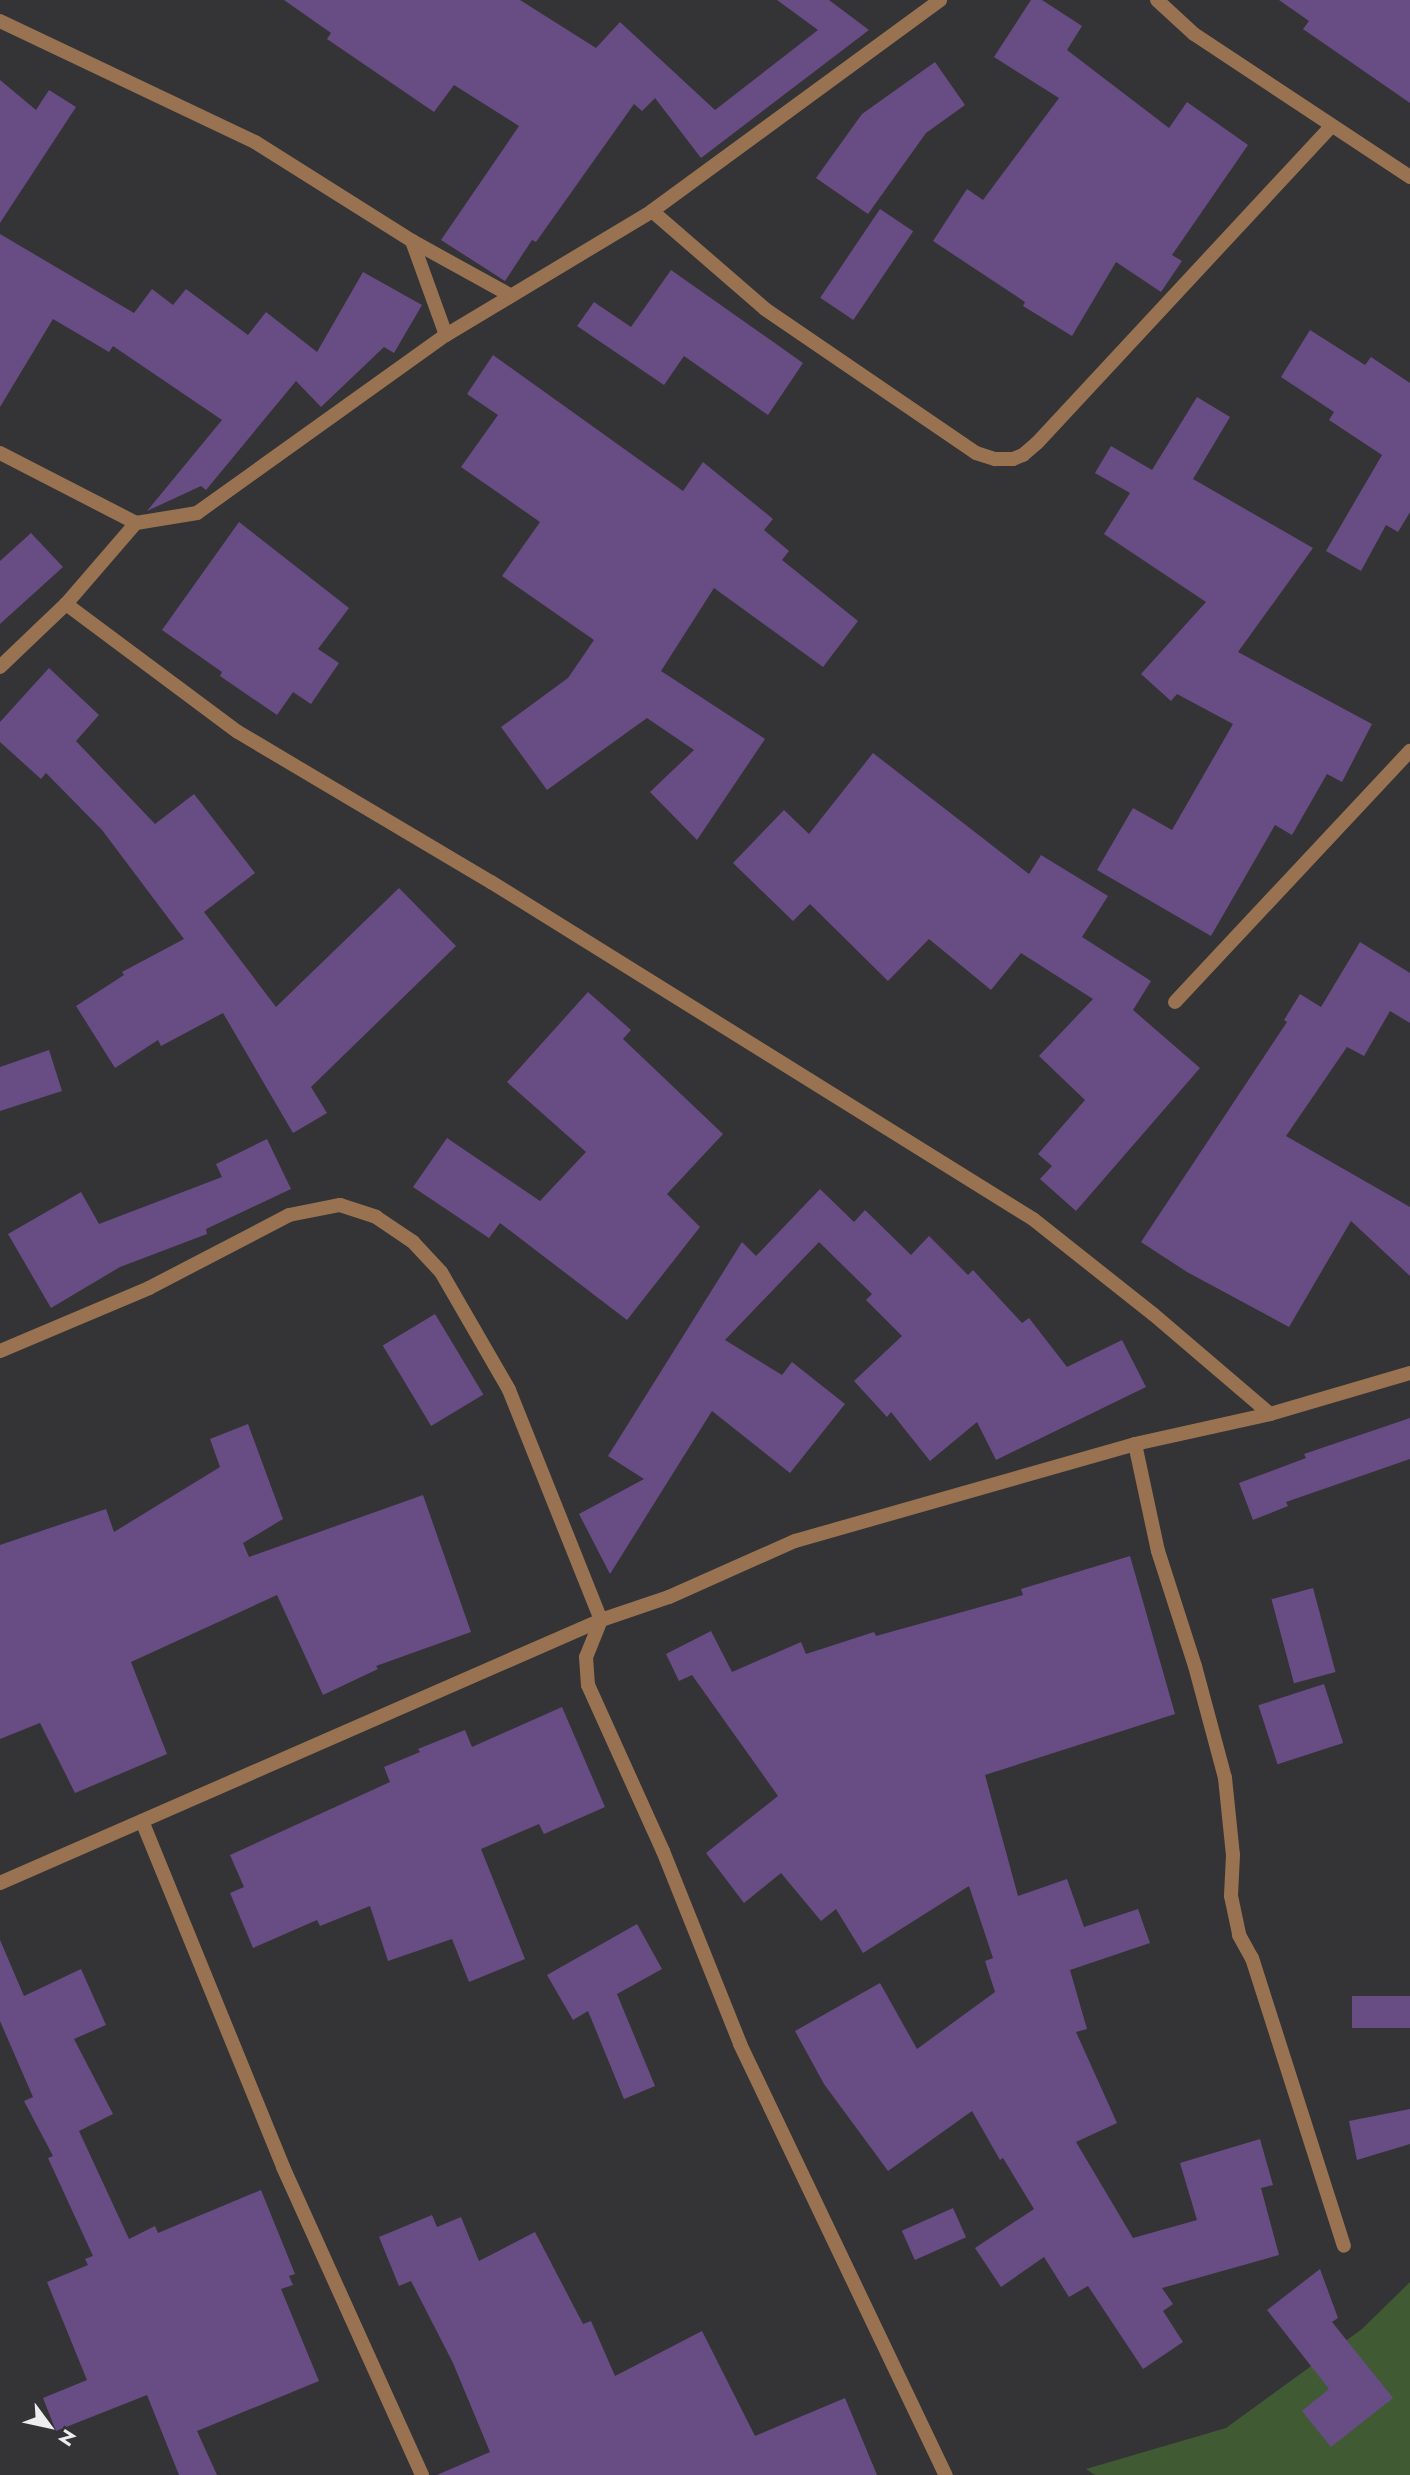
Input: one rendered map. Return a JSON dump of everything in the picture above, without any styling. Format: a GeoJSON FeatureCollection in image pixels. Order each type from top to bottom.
{"type":"FeatureCollection","features":[{"type":"Feature","properties":{"kind":"street"},"geometry":{"type":"LineString","coordinates":[[1157,0],[1194,34],[1410,177]]}},
{"type":"Feature","properties":{"kind":"street"},"geometry":{"type":"LineString","coordinates":[[0,453],[136,523],[197,513],[446,335],[652,211],[928,3]]}},
{"type":"Feature","properties":{"kind":"street"},"geometry":{"type":"LineString","coordinates":[[0,21],[255,142],[412,241],[510,295]]}},
{"type":"Feature","properties":{"kind":"street"},"geometry":{"type":"LineString","coordinates":[[652,211],[765,309],[976,453],[995,459],[1013,459],[1023,455],[1037,443],[1331,127]]}},
{"type":"Feature","properties":{"kind":"street"},"geometry":{"type":"LineString","coordinates":[[412,241],[446,335]]}},
{"type":"Feature","properties":{"kind":"street"},"geometry":{"type":"LineString","coordinates":[[0,667],[66,604],[136,523]]}},
{"type":"Feature","properties":{"kind":"street"},"geometry":{"type":"LineString","coordinates":[[66,604],[237,732],[502,889],[1033,1219],[1153,1314],[1270,1413]]}},
{"type":"Feature","properties":{"kind":"street"},"geometry":{"type":"LineString","coordinates":[[1175,1002],[1410,751]]}},
{"type":"Feature","properties":{"kind":"street"},"geometry":{"type":"LineString","coordinates":[[0,1351],[149,1289],[289,1215],[340,1205],[376,1217],[413,1242],[441,1272],[509,1390],[601,1620],[586,1657],[588,1685],[663,1851],[740,2044],[846,2259],[946,2475]]}},
{"type":"Feature","properties":{"kind":"street"},"geometry":{"type":"LineString","coordinates":[[0,1883],[601,1620],[669,1597],[795,1541],[1135,1444],[1270,1413],[1410,1373]]}},
{"type":"Feature","properties":{"kind":"street"},"geometry":{"type":"LineString","coordinates":[[1135,1444],[1158,1550],[1195,1666],[1225,1779],[1233,1855],[1231,1896],[1239,1935],[1252,1958],[1343,2246]]}},
{"type":"Feature","properties":{"kind":"street"},"geometry":{"type":"LineString","coordinates":[[142,1821],[283,2167],[422,2475]]}},
{"type":"Feature","properties":{"kind":"green space"},"geometry":{"type":"Polygon","coordinates":[[[1410,2282],[1410,2475],[1095,2475],[1086,2469],[1226,2428],[1362,2329],[1410,2282]]]}},
{"type":"Feature","properties":{"kind":"building"},"geometry":{"type":"Polygon","coordinates":[[[284,0],[520,0],[596,48],[620,22],[715,110],[818,30],[777,0],[829,0],[869,30],[701,158],[655,98],[642,111],[634,104],[536,242],[532,240],[505,281],[441,240],[519,126],[454,85],[434,112],[327,39],[331,33],[284,0]]]}},
{"type":"Feature","properties":{"kind":"building"},"geometry":{"type":"Polygon","coordinates":[[[1031,0],[1042,0],[1082,26],[1067,50],[1169,128],[1187,102],[1248,145],[1172,255],[1182,261],[1161,292],[1116,262],[1072,336],[1023,306],[1025,302],[933,241],[967,189],[983,200],[1059,98],[994,57],[1031,0]]]}},
{"type":"Feature","properties":{"kind":"building"},"geometry":{"type":"Polygon","coordinates":[[[1279,0],[1410,0],[1410,103],[1303,29],[1309,21],[1279,0]]]}},
{"type":"Feature","properties":{"kind":"building"},"geometry":{"type":"Polygon","coordinates":[[[935,62],[965,105],[926,133],[868,214],[816,178],[862,114],[935,62]]]}},
{"type":"Feature","properties":{"kind":"building"},"geometry":{"type":"Polygon","coordinates":[[[0,80],[36,110],[49,90],[76,107],[0,223],[0,80]]]}},
{"type":"Feature","properties":{"kind":"building"},"geometry":{"type":"Polygon","coordinates":[[[880,209],[913,231],[853,320],[820,298],[880,209]]]}},
{"type":"Feature","properties":{"kind":"building"},"geometry":{"type":"Polygon","coordinates":[[[0,234],[134,313],[152,289],[173,305],[186,289],[248,335],[266,312],[317,352],[363,272],[422,305],[394,353],[384,347],[321,407],[296,381],[206,490],[201,486],[147,511],[222,420],[113,346],[109,352],[53,319],[0,407],[0,234]]]}},
{"type":"Feature","properties":{"kind":"building"},"geometry":{"type":"Polygon","coordinates":[[[671,270],[803,363],[768,415],[684,356],[664,385],[577,326],[594,302],[631,327],[671,270]]]}},
{"type":"Feature","properties":{"kind":"building"},"geometry":{"type":"Polygon","coordinates":[[[1310,330],[1365,365],[1371,357],[1410,383],[1410,512],[1398,532],[1386,525],[1361,571],[1326,551],[1382,455],[1329,420],[1334,412],[1281,377],[1310,330]]]}},
{"type":"Feature","properties":{"kind":"building"},"geometry":{"type":"Polygon","coordinates":[[[493,355],[683,491],[703,462],[773,519],[764,530],[789,551],[782,560],[858,621],[823,667],[714,588],[661,671],[765,739],[697,840],[650,792],[694,750],[647,718],[547,790],[501,727],[568,678],[594,640],[502,576],[540,522],[461,467],[498,415],[467,394],[493,355]]]}},
{"type":"Feature","properties":{"kind":"building"},"geometry":{"type":"Polygon","coordinates":[[[1197,397],[1230,417],[1193,479],[1313,548],[1238,652],[1372,724],[1342,782],[1327,774],[1292,835],[1275,825],[1211,936],[1097,870],[1133,808],[1172,830],[1233,724],[1177,694],[1171,701],[1141,674],[1206,602],[1104,534],[1130,493],[1095,473],[1111,446],[1152,470],[1197,397]]]}},
{"type":"Feature","properties":{"kind":"building"},"geometry":{"type":"Polygon","coordinates":[[[239,522],[349,608],[318,649],[339,663],[311,704],[293,692],[277,715],[220,676],[222,672],[162,630],[239,522]]]}},
{"type":"Feature","properties":{"kind":"building"},"geometry":{"type":"Polygon","coordinates":[[[31,533],[63,567],[0,624],[0,561],[31,533]]]}},
{"type":"Feature","properties":{"kind":"building"},"geometry":{"type":"Polygon","coordinates":[[[49,668],[99,715],[76,741],[155,824],[194,794],[255,873],[204,912],[276,1007],[399,888],[456,946],[311,1087],[327,1113],[293,1133],[223,1013],[161,1046],[158,1040],[115,1068],[76,1006],[124,975],[122,972],[184,939],[102,830],[46,773],[41,779],[0,742],[0,722],[49,668]]]}},
{"type":"Feature","properties":{"kind":"building"},"geometry":{"type":"Polygon","coordinates":[[[873,753],[1029,874],[1041,855],[1108,896],[1082,937],[1151,981],[1133,1010],[1200,1068],[1076,1211],[1040,1179],[1052,1166],[1038,1154],[1085,1100],[1039,1056],[1093,999],[1021,953],[991,990],[929,939],[888,981],[810,904],[793,921],[733,863],[784,810],[809,834],[873,753]]]}},
{"type":"Feature","properties":{"kind":"building"},"geometry":{"type":"Polygon","coordinates":[[[1360,942],[1410,973],[1410,1023],[1390,1011],[1364,1056],[1347,1047],[1286,1136],[1410,1207],[1410,1276],[1351,1221],[1289,1327],[1187,1272],[1141,1242],[1287,1022],[1284,1020],[1300,994],[1321,1007],[1360,942]]]}},
{"type":"Feature","properties":{"kind":"building"},"geometry":{"type":"Polygon","coordinates":[[[588,992],[631,1030],[623,1039],[723,1134],[667,1194],[700,1227],[627,1320],[500,1223],[489,1238],[413,1187],[447,1138],[540,1201],[586,1152],[507,1082],[588,992]]]}},
{"type":"Feature","properties":{"kind":"building"},"geometry":{"type":"Polygon","coordinates":[[[49,1050],[62,1091],[0,1111],[0,1067],[49,1050]]]}},
{"type":"Feature","properties":{"kind":"building"},"geometry":{"type":"Polygon","coordinates":[[[267,1139],[291,1189],[206,1229],[207,1234],[120,1267],[51,1308],[8,1234],[81,1192],[99,1224],[222,1177],[216,1164],[267,1139]]]}},
{"type":"Feature","properties":{"kind":"building"},"geometry":{"type":"Polygon","coordinates":[[[820,1189],[854,1222],[865,1210],[911,1255],[929,1236],[968,1275],[973,1270],[1022,1323],[1029,1318],[1067,1367],[1122,1340],[1146,1387],[996,1460],[977,1422],[930,1461],[891,1412],[887,1417],[854,1381],[902,1336],[866,1300],[872,1294],[819,1242],[725,1340],[782,1375],[792,1362],[845,1404],[790,1473],[712,1411],[610,1574],[579,1514],[644,1479],[608,1456],[742,1242],[756,1256],[820,1189]]]}},
{"type":"Feature","properties":{"kind":"building"},"geometry":{"type":"Polygon","coordinates":[[[435,1314],[483,1395],[431,1426],[383,1345],[435,1314]]]}},
{"type":"Feature","properties":{"kind":"building"},"geometry":{"type":"Polygon","coordinates":[[[1410,1418],[1410,1459],[1286,1502],[1288,1506],[1253,1520],[1239,1483],[1306,1458],[1304,1454],[1410,1418]]]}},
{"type":"Feature","properties":{"kind":"building"},"geometry":{"type":"Polygon","coordinates":[[[248,1424],[283,1519],[243,1543],[249,1557],[423,1495],[471,1632],[376,1666],[378,1669],[323,1695],[277,1595],[131,1662],[167,1754],[75,1793],[40,1723],[0,1739],[0,1545],[106,1509],[114,1532],[220,1467],[210,1439],[248,1424]]]}},
{"type":"Feature","properties":{"kind":"building"},"geometry":{"type":"Polygon","coordinates":[[[1130,1556],[1175,1714],[985,1775],[1018,1896],[1067,1879],[1084,1927],[1138,1909],[1150,1943],[1070,1970],[1087,2029],[1076,2032],[1117,2123],[1076,2142],[1133,2238],[1197,2220],[1180,2163],[1260,2139],[1273,2185],[1261,2188],[1279,2255],[1162,2288],[1173,2304],[1163,2311],[1183,2342],[1143,2369],[1088,2286],[1069,2297],[1044,2257],[1001,2287],[975,2248],[1034,2209],[1003,2158],[1000,2160],[972,2111],[888,2171],[824,2084],[795,2031],[880,1983],[917,2049],[995,1992],[985,1961],[993,1958],[969,1886],[863,1953],[836,1909],[821,1921],[781,1873],[744,1903],[706,1853],[778,1796],[692,1675],[679,1681],[666,1654],[711,1631],[732,1672],[801,1642],[806,1654],[874,1632],[876,1636],[1023,1595],[1021,1589],[1130,1556]]]}},
{"type":"Feature","properties":{"kind":"building"},"geometry":{"type":"Polygon","coordinates":[[[1313,1588],[1336,1672],[1294,1683],[1271,1599],[1313,1588]]]}},
{"type":"Feature","properties":{"kind":"building"},"geometry":{"type":"Polygon","coordinates":[[[1324,1684],[1343,1743],[1278,1764],[1258,1705],[1324,1684]]]}},
{"type":"Feature","properties":{"kind":"building"},"geometry":{"type":"Polygon","coordinates":[[[562,1707],[605,1807],[544,1834],[539,1824],[481,1849],[525,1959],[469,1982],[452,1939],[388,1961],[370,1906],[320,1926],[317,1920],[253,1948],[230,1893],[244,1887],[230,1855],[390,1782],[384,1767],[420,1752],[418,1749],[465,1730],[472,1747],[562,1707]]]}},
{"type":"Feature","properties":{"kind":"building"},"geometry":{"type":"Polygon","coordinates":[[[637,1924],[662,1969],[617,1994],[655,2086],[624,2099],[588,2011],[573,2020],[547,1975],[637,1924]]]}},
{"type":"Feature","properties":{"kind":"building"},"geometry":{"type":"Polygon","coordinates":[[[0,1940],[24,1996],[81,1969],[106,2025],[74,2039],[113,2114],[79,2131],[129,2239],[155,2226],[158,2233],[261,2190],[295,2274],[289,2276],[293,2285],[281,2289],[319,2381],[197,2431],[217,2475],[179,2475],[147,2395],[56,2431],[43,2398],[87,2380],[47,2282],[88,2265],[85,2259],[93,2256],[48,2158],[53,2156],[24,2101],[33,2097],[0,2021],[0,1940]]]}},
{"type":"Feature","properties":{"kind":"building"},"geometry":{"type":"Polygon","coordinates":[[[1352,1996],[1410,1996],[1410,2028],[1352,2028],[1352,1996]]]}},
{"type":"Feature","properties":{"kind":"building"},"geometry":{"type":"Polygon","coordinates":[[[1410,2109],[1410,2144],[1357,2160],[1349,2121],[1410,2109]]]}},
{"type":"Feature","properties":{"kind":"building"},"geometry":{"type":"Polygon","coordinates":[[[953,2208],[966,2237],[915,2260],[902,2231],[953,2208]]]}},
{"type":"Feature","properties":{"kind":"building"},"geometry":{"type":"Polygon","coordinates":[[[432,2215],[437,2227],[461,2217],[479,2261],[535,2232],[583,2324],[591,2321],[615,2376],[702,2331],[755,2436],[845,2398],[877,2475],[437,2475],[490,2452],[453,2363],[411,2281],[399,2286],[379,2237],[432,2215]]]}},
{"type":"Feature","properties":{"kind":"building"},"geometry":{"type":"Polygon","coordinates":[[[1320,2269],[1338,2318],[1332,2322],[1393,2398],[1331,2447],[1302,2411],[1329,2389],[1267,2310],[1320,2269]]]}}]}
